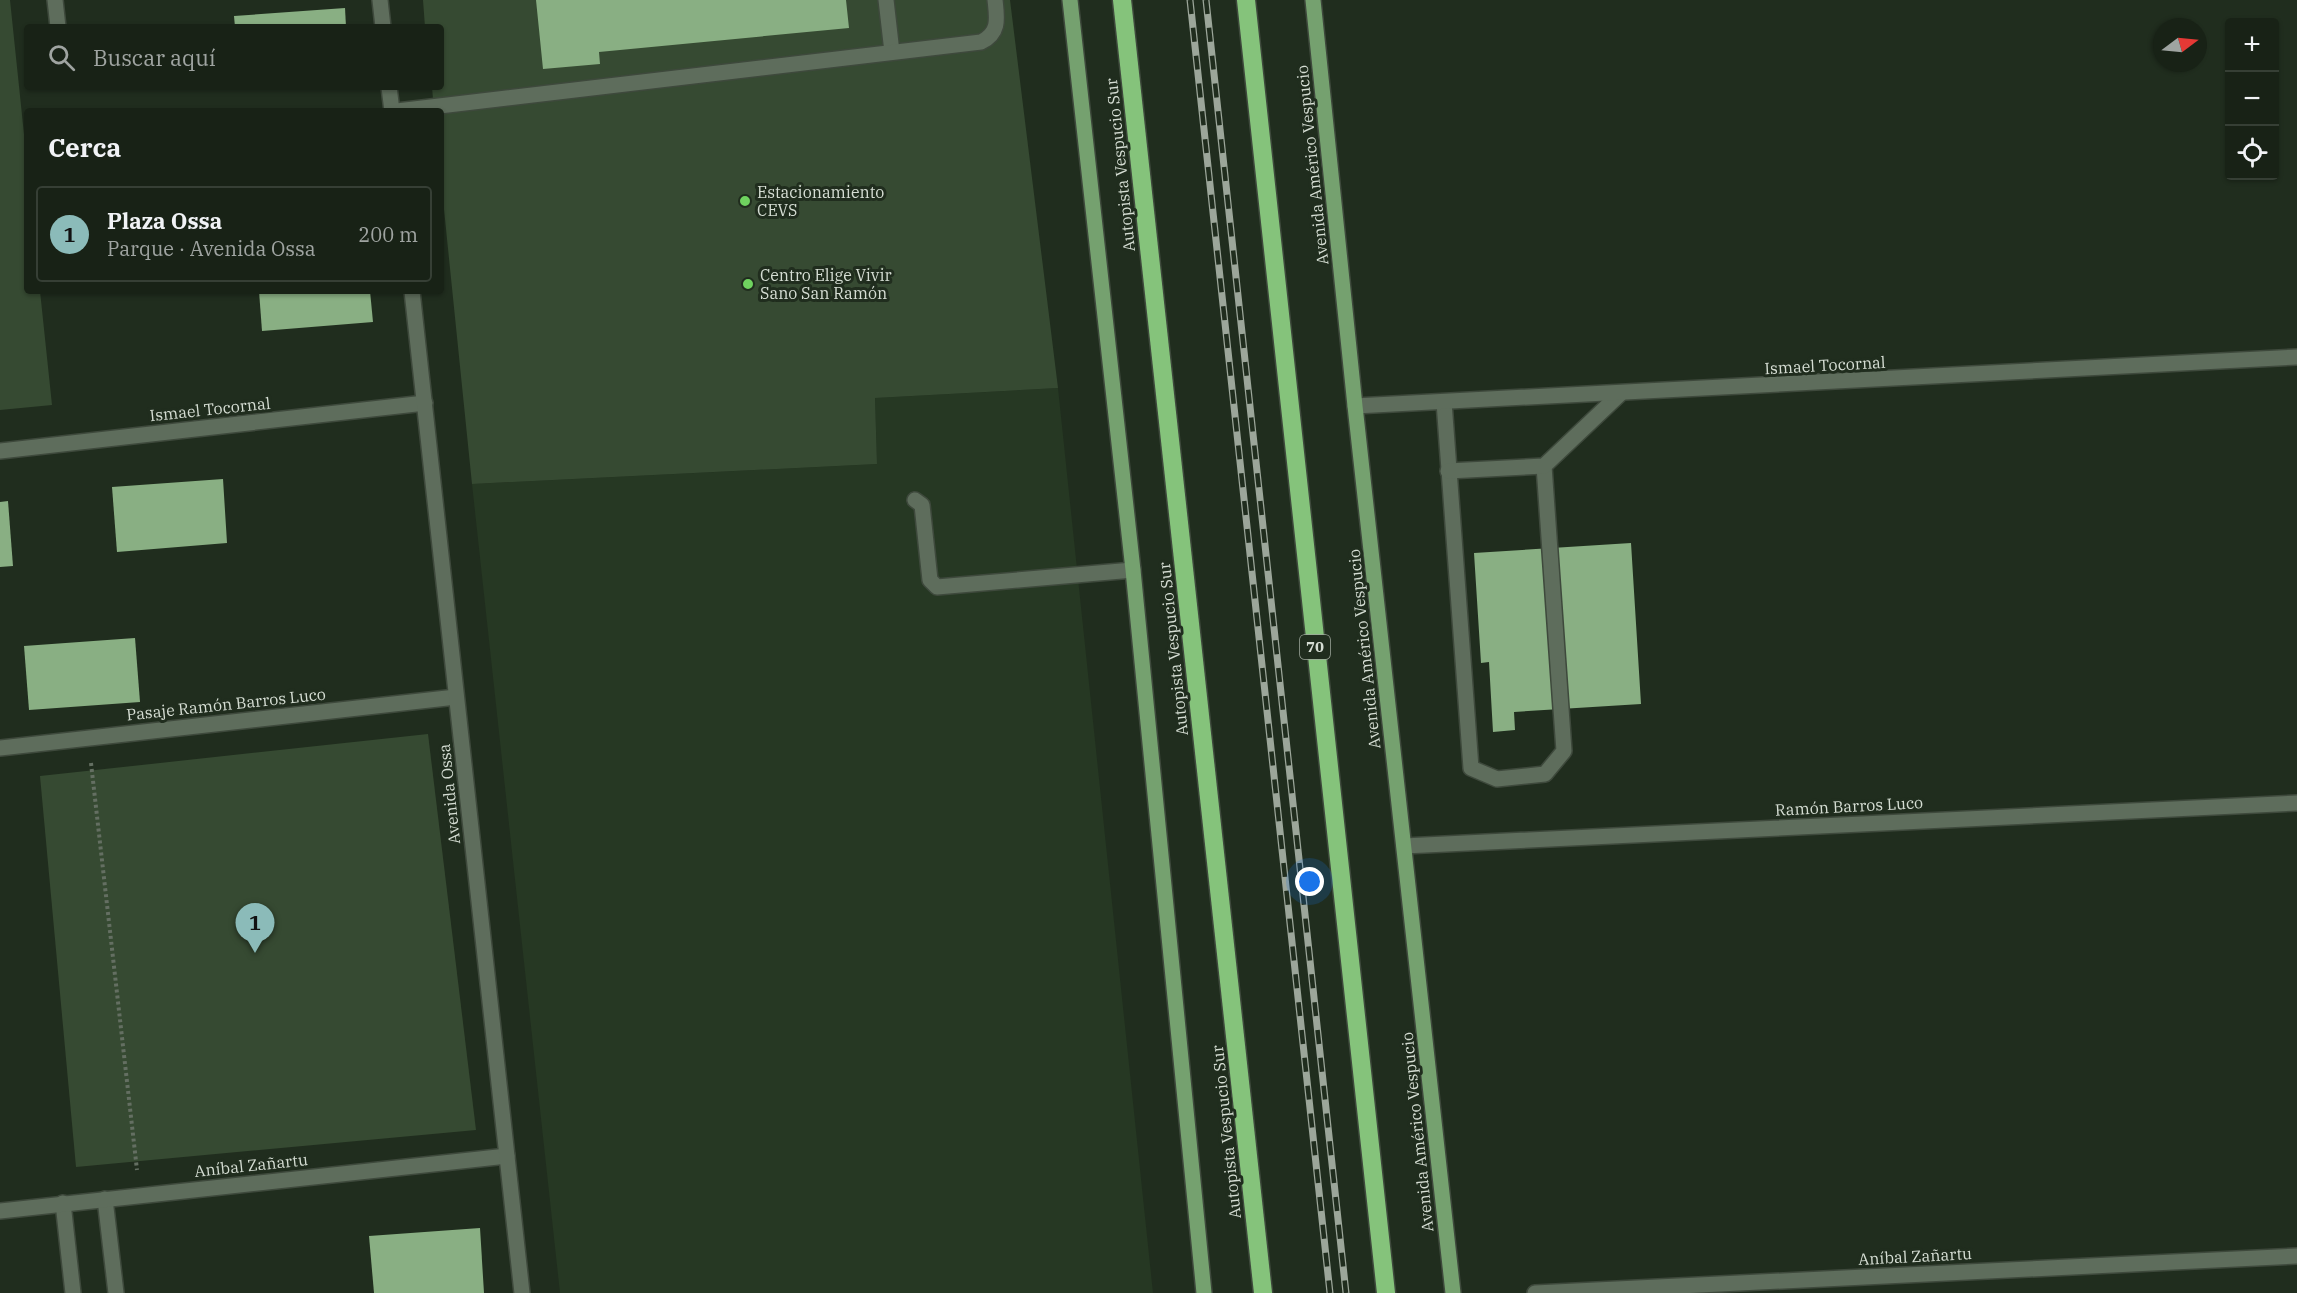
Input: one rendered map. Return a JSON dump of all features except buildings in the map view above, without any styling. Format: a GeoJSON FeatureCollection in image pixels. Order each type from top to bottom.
{"type":"FeatureCollection","features":[{"type":"Feature","properties":{"kind":"highway","name":"Autopista Vespucio Sur"},"geometry":{"type":"LineString","coordinates":[[1122,0],[1263,1293]]}},
{"type":"Feature","properties":{"kind":"highway","name":"70"},"geometry":{"type":"LineString","coordinates":[[1246,0],[1386,1293]]}},
{"type":"Feature","properties":{"kind":"main road"},"geometry":{"type":"LineString","coordinates":[[1070,0],[1133,570],[1204,1293]]}},
{"type":"Feature","properties":{"kind":"main road","name":"Avenida Américo Vespucio"},"geometry":{"type":"LineString","coordinates":[[1313,0],[1355,406],[1453,1293]]}},
{"type":"Feature","properties":{"kind":"street"},"geometry":{"type":"LineString","coordinates":[[55,0],[58,24]]}},
{"type":"Feature","properties":{"kind":"street"},"geometry":{"type":"LineString","coordinates":[[380,0],[383,24]]}},
{"type":"Feature","properties":{"kind":"street"},"geometry":{"type":"LineString","coordinates":[[886,0],[892,52]]}},
{"type":"Feature","properties":{"kind":"street"},"geometry":{"type":"LineString","coordinates":[[422,108],[981,42],[987,39],[996,28],[995,0]]}},
{"type":"Feature","properties":{"kind":"street"},"geometry":{"type":"LineString","coordinates":[[389,90],[392,108]]}},
{"type":"Feature","properties":{"kind":"street","name":"Avenida Ossa"},"geometry":{"type":"LineString","coordinates":[[412,294],[522,1293]]}},
{"type":"Feature","properties":{"kind":"street","name":"Ismael Tocornal"},"geometry":{"type":"LineString","coordinates":[[1355,406],[2297,357]]}},
{"type":"Feature","properties":{"kind":"street"},"geometry":{"type":"LineString","coordinates":[[1449,471],[1544,466],[1620,394]]}},
{"type":"Feature","properties":{"kind":"street"},"geometry":{"type":"LineString","coordinates":[[1444,402],[1471,768],[1497,779],[1545,774],[1564,751],[1544,466]]}},
{"type":"Feature","properties":{"kind":"street","name":"Ismael Tocornal"},"geometry":{"type":"LineString","coordinates":[[0,451],[424,403]]}},
{"type":"Feature","properties":{"kind":"street"},"geometry":{"type":"LineString","coordinates":[[915,500],[922,505],[930,580],[937,587],[1133,570]]}},
{"type":"Feature","properties":{"kind":"street","name":"Pasaje Ramón Barros Luco"},"geometry":{"type":"LineString","coordinates":[[0,748],[456,697]]}},
{"type":"Feature","properties":{"kind":"street","name":"Ramón Barros Luco"},"geometry":{"type":"LineString","coordinates":[[1404,846],[2297,803]]}},
{"type":"Feature","properties":{"kind":"street","name":"Aníbal Zañartu"},"geometry":{"type":"LineString","coordinates":[[0,1211],[507,1156]]}},
{"type":"Feature","properties":{"kind":"street"},"geometry":{"type":"LineString","coordinates":[[105,1199],[116,1293]]}},
{"type":"Feature","properties":{"kind":"street"},"geometry":{"type":"LineString","coordinates":[[63,1203],[73,1293]]}},
{"type":"Feature","properties":{"kind":"street","name":"Aníbal Zañartu"},"geometry":{"type":"LineString","coordinates":[[1535,1293],[2297,1256]]}},
{"type":"Feature","properties":{"kind":"path"},"geometry":{"type":"LineString","coordinates":[[88,738],[140,1195]]}},
{"type":"Feature","properties":{"kind":"shaded area"},"geometry":{"type":"Polygon","coordinates":[[[0,0],[10,0],[24,134],[24,294],[40,294],[52,405],[0,410],[0,0]]]}},
{"type":"Feature","properties":{"kind":"shaded area","name":"Centro Elige Vivir Sano San Ramón"},"geometry":{"type":"Polygon","coordinates":[[[423,0],[1010,0],[1058,388],[875,398],[877,464],[472,484],[444,209],[444,108],[434,108],[432,90],[444,90],[444,24],[425,24],[423,0]]]}},
{"type":"Feature","properties":{"kind":"shaded area"},"geometry":{"type":"Polygon","coordinates":[[[1058,388],[1153,1293],[560,1293],[472,484],[877,464],[875,398],[1058,388]]]}},
{"type":"Feature","properties":{"kind":"shaded area"},"geometry":{"type":"Polygon","coordinates":[[[428,734],[476,1130],[76,1167],[40,776],[428,734]]]}},
{"type":"Feature","properties":{"kind":"railway"},"geometry":{"type":"LineString","coordinates":[[1190,0],[1330,1293]]}},
{"type":"Feature","properties":{"kind":"railway"},"geometry":{"type":"LineString","coordinates":[[1206,0],[1346,1293]]}},
{"type":"Feature","properties":{"kind":"place","name":"Estacionamiento CEVS"},"geometry":{"type":"Point","coordinates":[745,201]}},
{"type":"Feature","properties":{"kind":"place","name":"Centro Elige Vivir Sano San Ramón"},"geometry":{"type":"Point","coordinates":[748,284]}},
{"type":"Feature","properties":{"kind":"place","name":"Plaza Ossa"},"geometry":{"type":"Point","coordinates":[255,953]}}]}
